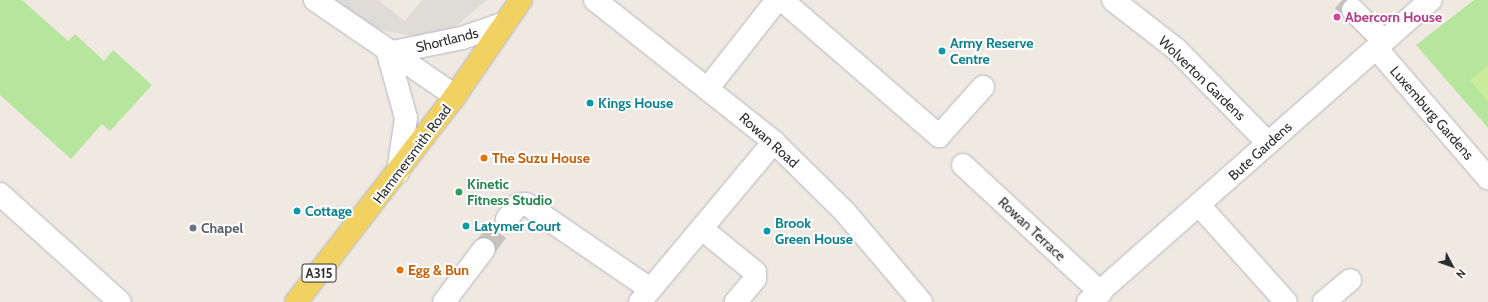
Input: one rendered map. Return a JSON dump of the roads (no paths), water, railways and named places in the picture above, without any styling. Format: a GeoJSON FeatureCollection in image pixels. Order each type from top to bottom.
{"type":"FeatureCollection","features":[{"type":"Feature","properties":{"kind":"main road","name":"Hammersmith Road"},"geometry":{"type":"LineString","coordinates":[[296,302],[398,172],[455,96],[521,0]]}},
{"type":"Feature","properties":{"kind":"street","name":"Shortlands"},"geometry":{"type":"LineString","coordinates":[[315,0],[388,53],[455,96]]}},
{"type":"Feature","properties":{"kind":"street","name":"Rowan Road"},"geometry":{"type":"LineString","coordinates":[[595,0],[708,88],[774,142],[845,212],[921,302]]}},
{"type":"Feature","properties":{"kind":"street"},"geometry":{"type":"LineString","coordinates":[[708,88],[777,0]]}},
{"type":"Feature","properties":{"kind":"street"},"geometry":{"type":"LineString","coordinates":[[782,0],[939,136],[983,87]]}},
{"type":"Feature","properties":{"kind":"street","name":"Wolverton Gardens"},"geometry":{"type":"LineString","coordinates":[[1114,0],[1176,49],[1268,143]]}},
{"type":"Feature","properties":{"kind":"street","name":"Bute Gardens"},"geometry":{"type":"LineString","coordinates":[[1094,297],[1431,0]]}},
{"type":"Feature","properties":{"kind":"street","name":"Luxemburg Gardens"},"geometry":{"type":"LineString","coordinates":[[1353,10],[1488,178]]}},
{"type":"Feature","properties":{"kind":"street","name":"Shortlands"},"geometry":{"type":"LineString","coordinates":[[388,53],[462,38],[505,22]]}},
{"type":"Feature","properties":{"kind":"street"},"geometry":{"type":"LineString","coordinates":[[388,53],[406,118],[398,172]]}},
{"type":"Feature","properties":{"kind":"street"},"geometry":{"type":"LineString","coordinates":[[507,219],[518,204],[526,204],[645,296],[774,142]]}},
{"type":"Feature","properties":{"kind":"street","name":"Rowan Terrace"},"geometry":{"type":"LineString","coordinates":[[963,165],[1094,297]]}},
{"type":"Feature","properties":{"kind":"street"},"geometry":{"type":"LineString","coordinates":[[0,194],[120,302]]}},
{"type":"Feature","properties":{"kind":"street"},"geometry":{"type":"LineString","coordinates":[[1199,205],[1286,302]]}},
{"type":"Feature","properties":{"kind":"street"},"geometry":{"type":"LineString","coordinates":[[702,228],[755,272],[755,279],[736,302]]}},
{"type":"Feature","properties":{"kind":"street"},"geometry":{"type":"LineString","coordinates":[[444,302],[484,249]]}},
{"type":"Feature","properties":{"kind":"street"},"geometry":{"type":"LineString","coordinates":[[1324,302],[1350,280]]}},
{"type":"Feature","properties":{"kind":"tunnel"},"geometry":{"type":"LineString","coordinates":[[1342,0],[1353,10]]}},
{"type":"Feature","properties":{"kind":"tunnel"},"geometry":{"type":"LineString","coordinates":[[484,249],[507,219]]}},
{"type":"Feature","properties":{"kind":"place","name":"Abercorn House"},"geometry":{"type":"Point","coordinates":[1337,17]}},
{"type":"Feature","properties":{"kind":"place","name":"Army Reserve Centre"},"geometry":{"type":"Point","coordinates":[942,51]}},
{"type":"Feature","properties":{"kind":"place","name":"Kings House"},"geometry":{"type":"Point","coordinates":[590,103]}},
{"type":"Feature","properties":{"kind":"place","name":"The Suzu House"},"geometry":{"type":"Point","coordinates":[484,158]}},
{"type":"Feature","properties":{"kind":"place","name":"Kinetic Fitness Studio"},"geometry":{"type":"Point","coordinates":[459,192]}},
{"type":"Feature","properties":{"kind":"place","name":"Cottage"},"geometry":{"type":"Point","coordinates":[297,211]}},
{"type":"Feature","properties":{"kind":"place","name":"Latymer Court"},"geometry":{"type":"Point","coordinates":[466,226]}},
{"type":"Feature","properties":{"kind":"place","name":"Chapel"},"geometry":{"type":"Point","coordinates":[193,228]}},
{"type":"Feature","properties":{"kind":"place","name":"Brook Green House"},"geometry":{"type":"Point","coordinates":[767,231]}},
{"type":"Feature","properties":{"kind":"place","name":"Egg & Bun"},"geometry":{"type":"Point","coordinates":[400,270]}}]}
